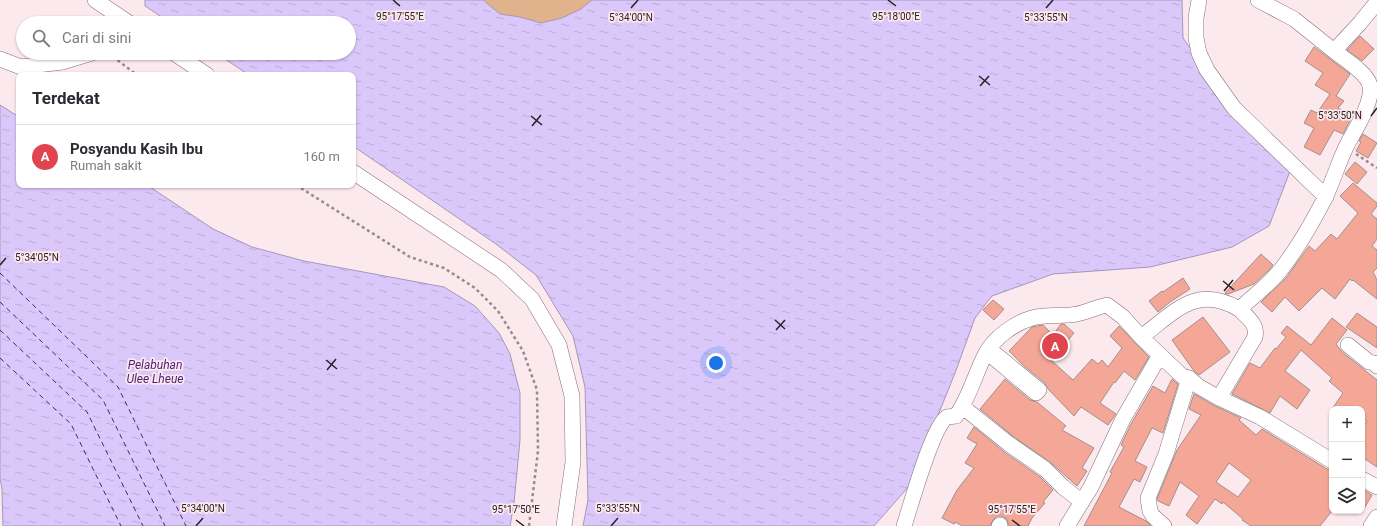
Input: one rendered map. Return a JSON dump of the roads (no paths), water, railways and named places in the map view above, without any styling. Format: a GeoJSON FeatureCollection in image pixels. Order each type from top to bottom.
{"type":"FeatureCollection","features":[{"type":"Feature","properties":{"kind":"street"},"geometry":{"type":"LineString","coordinates":[[95,0],[119,16]]}},
{"type":"Feature","properties":{"kind":"street"},"geometry":{"type":"LineString","coordinates":[[1199,0],[1196,18],[1196,38],[1199,53],[1207,70],[1234,108],[1326,197]]}},
{"type":"Feature","properties":{"kind":"street"},"geometry":{"type":"LineString","coordinates":[[1239,309],[1278,272],[1308,228],[1326,197],[1346,148],[1367,104],[1370,93],[1370,84],[1362,73],[1294,19],[1258,0]]}},
{"type":"Feature","properties":{"kind":"street"},"geometry":{"type":"LineString","coordinates":[[1334,51],[1377,2]]}},
{"type":"Feature","properties":{"kind":"street"},"geometry":{"type":"LineString","coordinates":[[0,59],[21,67],[69,60]]}},
{"type":"Feature","properties":{"kind":"street"},"geometry":{"type":"LineString","coordinates":[[184,60],[202,72]]}},
{"type":"Feature","properties":{"kind":"street"},"geometry":{"type":"LineString","coordinates":[[356,174],[501,270],[532,298],[559,345],[572,396],[573,462],[564,526]]}},
{"type":"Feature","properties":{"kind":"street"},"geometry":{"type":"LineString","coordinates":[[1141,336],[1180,308],[1194,300],[1206,298],[1215,299],[1226,302],[1239,309],[1254,325],[1256,332],[1255,337],[1219,398]]}},
{"type":"Feature","properties":{"kind":"street"},"geometry":{"type":"LineString","coordinates":[[904,526],[931,444],[941,423],[947,417],[956,416],[963,407],[987,352],[994,342],[1002,334],[1021,322],[1031,318],[1078,314],[1107,305],[1123,317],[1182,376],[1189,378],[1198,386],[1219,398],[1260,417],[1329,459]]}},
{"type":"Feature","properties":{"kind":"street"},"geometry":{"type":"LineString","coordinates":[[1348,345],[1369,362],[1374,363],[1377,366]]}},
{"type":"Feature","properties":{"kind":"street"},"geometry":{"type":"LineString","coordinates":[[1067,526],[1082,502],[1124,420],[1160,355]]}},
{"type":"Feature","properties":{"kind":"street"},"geometry":{"type":"LineString","coordinates":[[1164,526],[1150,511],[1148,498],[1166,454],[1189,378]]}},
{"type":"Feature","properties":{"kind":"street"},"geometry":{"type":"LineString","coordinates":[[963,407],[1009,444],[1028,456],[1039,466],[1046,469],[1063,487],[1082,502]]}},
{"type":"Feature","properties":{"kind":"street"},"geometry":{"type":"LineString","coordinates":[[1365,481],[1377,487]]}},
{"type":"Feature","properties":{"kind":"street"},"geometry":{"type":"LineString","coordinates":[[1371,526],[1377,517]]}},
{"type":"Feature","properties":{"kind":"water"},"geometry":{"type":"Polygon","coordinates":[[[145,0],[483,0],[500,14],[520,17],[541,23],[562,18],[581,9],[592,0],[1182,0],[1183,38],[1235,112],[1292,166],[1269,226],[1232,247],[1150,267],[1053,274],[992,296],[975,318],[955,373],[910,485],[874,526],[583,526],[588,500],[585,387],[573,336],[536,275],[496,244],[356,148],[356,72],[244,72],[226,60],[356,60],[356,16],[160,16],[145,6],[145,0]]]}},
{"type":"Feature","properties":{"kind":"water","name":"Pelabuhan Ulee Lheue"},"geometry":{"type":"Polygon","coordinates":[[[0,105],[16,115],[16,188],[152,188],[213,229],[252,247],[304,261],[444,287],[475,306],[499,333],[510,354],[520,393],[520,440],[514,503],[510,526],[3,526],[2,489],[0,478],[0,105]]]}},
{"type":"Feature","properties":{"kind":"place","name":"Posyandu Kasih Ibu"},"geometry":{"type":"Point","coordinates":[1055,346]}}]}
